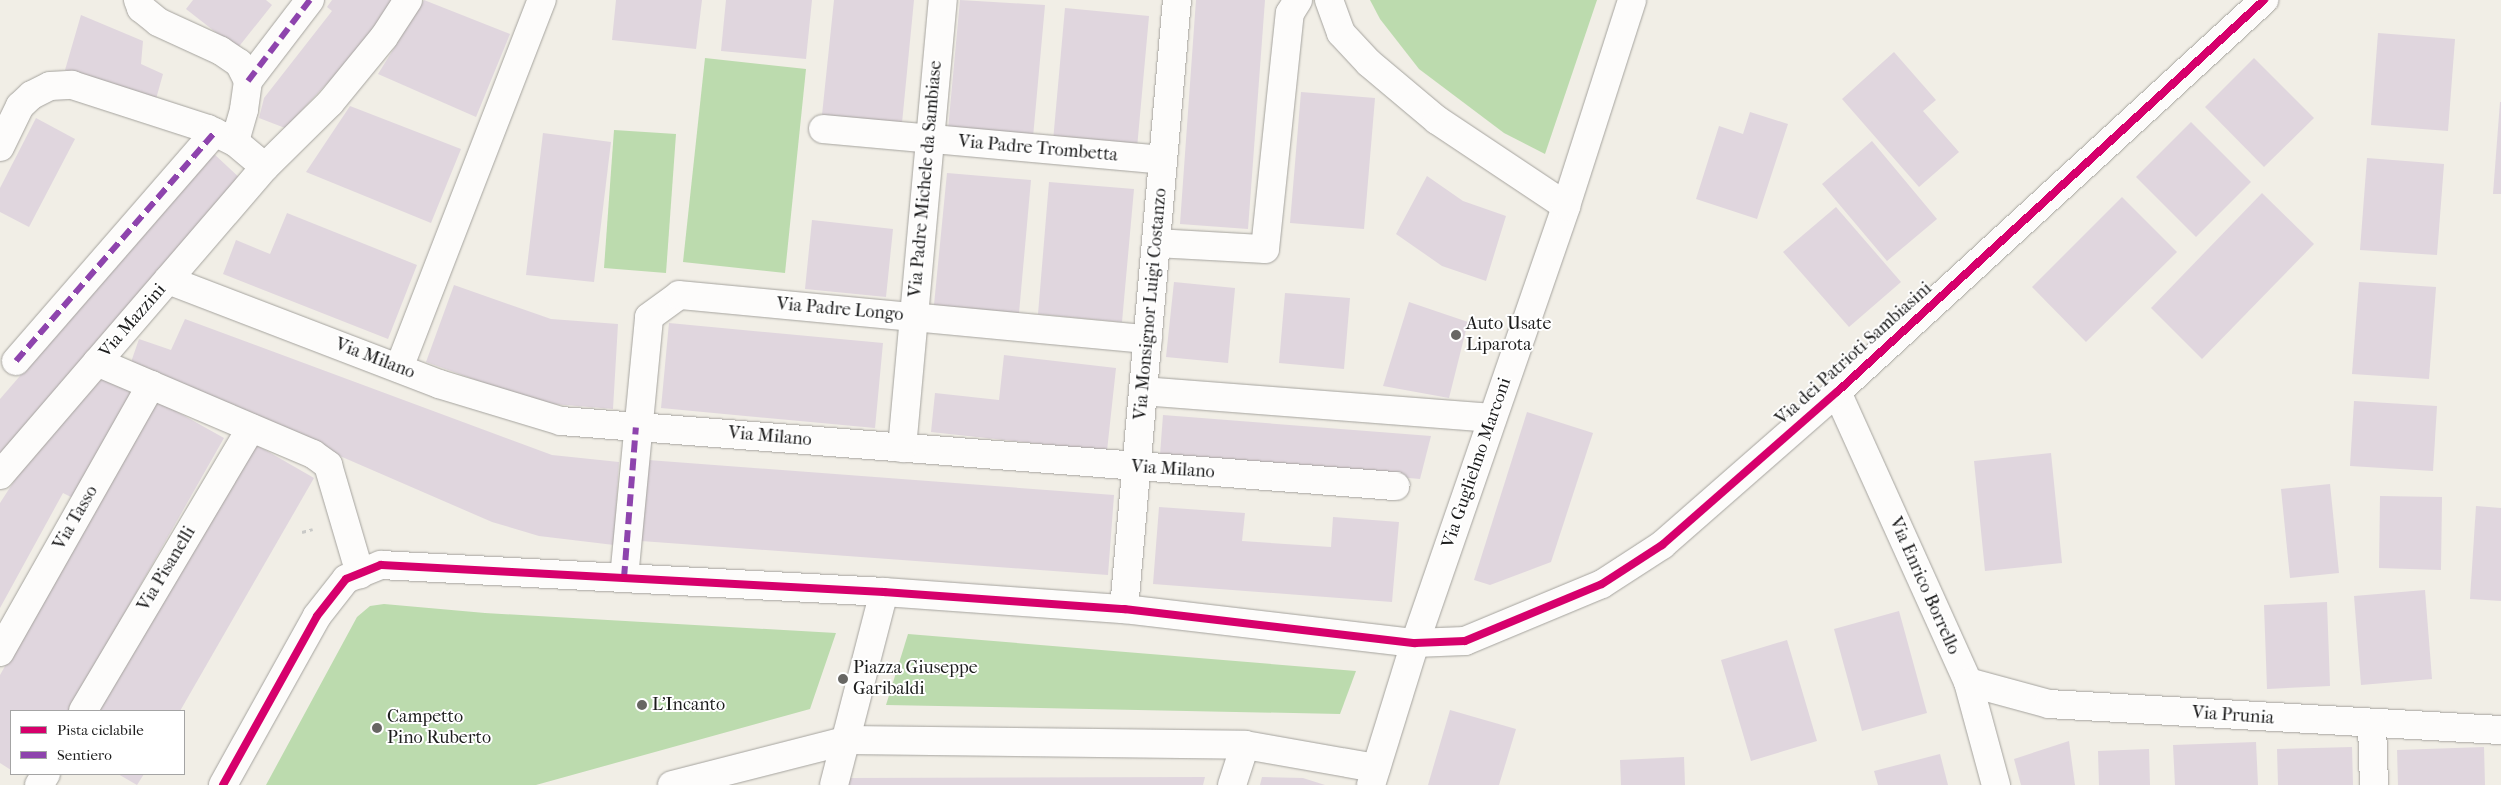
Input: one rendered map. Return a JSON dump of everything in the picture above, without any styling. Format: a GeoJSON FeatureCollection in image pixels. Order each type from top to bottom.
{"type":"FeatureCollection","features":[{"type":"Feature","properties":{"kind":"street"},"geometry":{"type":"LineString","coordinates":[[138,0],[141,8],[158,22],[221,50],[239,63],[248,81]]}},
{"type":"Feature","properties":{"kind":"street"},"geometry":{"type":"LineString","coordinates":[[16,361],[225,137],[244,110],[248,81],[310,0]]}},
{"type":"Feature","properties":{"kind":"street","name":"Via Mazzini"},"geometry":{"type":"LineString","coordinates":[[0,474],[265,167],[330,103],[384,37],[408,0]]}},
{"type":"Feature","properties":{"kind":"street"},"geometry":{"type":"LineString","coordinates":[[399,368],[542,0]]}},
{"type":"Feature","properties":{"kind":"street","name":"Via Padre Michele da Sambiase"},"geometry":{"type":"LineString","coordinates":[[902,448],[943,0]]}},
{"type":"Feature","properties":{"kind":"street","name":"Via Monsignor Luigi Costanzo"},"geometry":{"type":"LineString","coordinates":[[1124,609],[1177,0]]}},
{"type":"Feature","properties":{"kind":"street"},"geometry":{"type":"LineString","coordinates":[[1156,243],[1265,249],[1290,13],[1298,0]]}},
{"type":"Feature","properties":{"kind":"street"},"geometry":{"type":"LineString","coordinates":[[1328,0],[1341,33],[1369,63],[1437,120],[1566,206]]}},
{"type":"Feature","properties":{"kind":"street","name":"Via Guglielmo Marconi"},"geometry":{"type":"LineString","coordinates":[[1374,776],[1414,643],[1566,206],[1632,0]]}},
{"type":"Feature","properties":{"kind":"street","name":"Via dei Patrioti Sambiasini"},"geometry":{"type":"LineString","coordinates":[[223,785],[317,616],[346,579],[381,565],[884,592],[1124,609],[1414,643],[1465,641],[1602,584],[1662,545],[1837,392],[2264,0]]}},
{"type":"Feature","properties":{"kind":"street"},"geometry":{"type":"LineString","coordinates":[[0,146],[20,106],[32,95],[50,86],[72,86],[98,92],[225,137],[265,167]]}},
{"type":"Feature","properties":{"kind":"street","name":"Via Padre Trombetta"},"geometry":{"type":"LineString","coordinates":[[822,130],[1163,160]]}},
{"type":"Feature","properties":{"kind":"street","name":"Via Milano"},"geometry":{"type":"LineString","coordinates":[[168,280],[399,368],[500,404],[561,421],[1395,486]]}},
{"type":"Feature","properties":{"kind":"street","name":"Via Padre Longo"},"geometry":{"type":"LineString","coordinates":[[624,578],[636,427],[649,317],[679,295],[1148,339]]}},
{"type":"Feature","properties":{"kind":"street"},"geometry":{"type":"LineString","coordinates":[[97,362],[313,454],[328,465],[360,574]]}},
{"type":"Feature","properties":{"kind":"street","name":"Via Tasso"},"geometry":{"type":"LineString","coordinates":[[0,652],[151,385]]}},
{"type":"Feature","properties":{"kind":"street"},"geometry":{"type":"LineString","coordinates":[[1143,391],[1492,418]]}},
{"type":"Feature","properties":{"kind":"street","name":"Via Enrico Borrello"},"geometry":{"type":"LineString","coordinates":[[1837,392],[1968,682],[1996,785]]}},
{"type":"Feature","properties":{"kind":"street","name":"Via Pisanelli"},"geometry":{"type":"LineString","coordinates":[[84,710],[250,428]]}},
{"type":"Feature","properties":{"kind":"street"},"geometry":{"type":"LineString","coordinates":[[834,785],[848,740],[884,592]]}},
{"type":"Feature","properties":{"kind":"street","name":"Via Prunia"},"geometry":{"type":"LineString","coordinates":[[1968,682],[2049,704],[2372,725],[2501,730]]}},
{"type":"Feature","properties":{"kind":"street"},"geometry":{"type":"LineString","coordinates":[[2372,725],[2374,785]]}},
{"type":"Feature","properties":{"kind":"street"},"geometry":{"type":"LineString","coordinates":[[672,785],[848,740],[1245,745],[1374,776]]}},
{"type":"Feature","properties":{"kind":"street"},"geometry":{"type":"LineString","coordinates":[[1232,785],[1245,745]]}},
{"type":"Feature","properties":{"kind":"green space"},"geometry":{"type":"Polygon","coordinates":[[[1370,0],[1597,0],[1545,154],[1504,133],[1419,69],[1380,19],[1370,0]]]}},
{"type":"Feature","properties":{"kind":"green space"},"geometry":{"type":"Polygon","coordinates":[[[705,58],[806,69],[785,273],[683,262],[705,58]]]}},
{"type":"Feature","properties":{"kind":"green space"},"geometry":{"type":"Polygon","coordinates":[[[614,130],[676,134],[666,273],[604,268],[614,130]]]}},
{"type":"Feature","properties":{"kind":"green space"},"geometry":{"type":"Polygon","coordinates":[[[384,604],[485,613],[836,633],[810,709],[536,785],[266,785],[357,617],[370,606],[384,604]]]}},
{"type":"Feature","properties":{"kind":"green space"},"geometry":{"type":"Polygon","coordinates":[[[908,634],[1356,671],[1340,714],[886,705],[908,634]]]}},
{"type":"Feature","properties":{"kind":"building"},"geometry":{"type":"Polygon","coordinates":[[[193,0],[266,0],[272,5],[237,49],[186,9],[193,0]]]}},
{"type":"Feature","properties":{"kind":"building"},"geometry":{"type":"Polygon","coordinates":[[[332,0],[398,0],[370,38],[285,128],[259,118],[264,98],[332,11],[327,7],[332,0]]]}},
{"type":"Feature","properties":{"kind":"building"},"geometry":{"type":"Polygon","coordinates":[[[424,0],[510,34],[476,117],[378,74],[424,0]]]}},
{"type":"Feature","properties":{"kind":"building"},"geometry":{"type":"Polygon","coordinates":[[[616,0],[702,0],[696,49],[612,40],[616,0]]]}},
{"type":"Feature","properties":{"kind":"building"},"geometry":{"type":"Polygon","coordinates":[[[726,0],[812,0],[806,59],[721,51],[726,0]]]}},
{"type":"Feature","properties":{"kind":"building"},"geometry":{"type":"Polygon","coordinates":[[[834,0],[914,0],[902,123],[822,115],[834,0]]]}},
{"type":"Feature","properties":{"kind":"building"},"geometry":{"type":"Polygon","coordinates":[[[960,0],[1045,5],[1033,137],[948,130],[960,0]]]}},
{"type":"Feature","properties":{"kind":"building"},"geometry":{"type":"Polygon","coordinates":[[[1196,0],[1265,0],[1248,229],[1180,224],[1196,0]]]}},
{"type":"Feature","properties":{"kind":"building"},"geometry":{"type":"Polygon","coordinates":[[[1065,8],[1149,16],[1137,148],[1053,141],[1065,8]]]}},
{"type":"Feature","properties":{"kind":"building"},"geometry":{"type":"Polygon","coordinates":[[[81,15],[143,41],[141,64],[163,74],[156,99],[65,70],[81,15]]]}},
{"type":"Feature","properties":{"kind":"building"},"geometry":{"type":"Polygon","coordinates":[[[2378,33],[2455,39],[2448,131],[2371,125],[2378,33]]]}},
{"type":"Feature","properties":{"kind":"building"},"geometry":{"type":"Polygon","coordinates":[[[1894,52],[1936,100],[1923,111],[1959,152],[1919,187],[1842,99],[1894,52]]]}},
{"type":"Feature","properties":{"kind":"building"},"geometry":{"type":"Polygon","coordinates":[[[2254,58],[2314,118],[2264,167],[2205,107],[2254,58]]]}},
{"type":"Feature","properties":{"kind":"building"},"geometry":{"type":"Polygon","coordinates":[[[1301,92],[1375,98],[1364,229],[1290,223],[1301,92]]]}},
{"type":"Feature","properties":{"kind":"building"},"geometry":{"type":"Polygon","coordinates":[[[2500,102],[2501,194],[2493,194],[2500,102]]]}},
{"type":"Feature","properties":{"kind":"building"},"geometry":{"type":"Polygon","coordinates":[[[350,106],[461,149],[431,223],[306,172],[350,106]]]}},
{"type":"Feature","properties":{"kind":"building"},"geometry":{"type":"Polygon","coordinates":[[[1750,112],[1788,124],[1757,219],[1696,199],[1719,126],[1743,134],[1750,112]]]}},
{"type":"Feature","properties":{"kind":"building"},"geometry":{"type":"Polygon","coordinates":[[[36,118],[75,139],[29,227],[0,212],[0,188],[36,118]]]}},
{"type":"Feature","properties":{"kind":"building"},"geometry":{"type":"Polygon","coordinates":[[[2191,122],[2251,182],[2196,237],[2136,177],[2191,122]]]}},
{"type":"Feature","properties":{"kind":"building"},"geometry":{"type":"Polygon","coordinates":[[[543,133],[611,142],[594,282],[526,275],[543,133]]]}},
{"type":"Feature","properties":{"kind":"building"},"geometry":{"type":"Polygon","coordinates":[[[1872,141],[1937,219],[1887,261],[1822,184],[1872,141]]]}},
{"type":"Feature","properties":{"kind":"building"},"geometry":{"type":"Polygon","coordinates":[[[213,153],[243,181],[0,462],[0,399],[213,153]]]}},
{"type":"Feature","properties":{"kind":"building"},"geometry":{"type":"Polygon","coordinates":[[[2367,158],[2444,164],[2437,255],[2360,250],[2367,158]]]}},
{"type":"Feature","properties":{"kind":"building"},"geometry":{"type":"Polygon","coordinates":[[[947,173],[1031,180],[1019,313],[934,305],[947,173]]]}},
{"type":"Feature","properties":{"kind":"building"},"geometry":{"type":"Polygon","coordinates":[[[1427,176],[1463,201],[1506,216],[1486,281],[1442,266],[1396,234],[1427,176]]]}},
{"type":"Feature","properties":{"kind":"building"},"geometry":{"type":"Polygon","coordinates":[[[1049,182],[1134,189],[1122,322],[1038,314],[1049,182]]]}},
{"type":"Feature","properties":{"kind":"building"},"geometry":{"type":"Polygon","coordinates":[[[2262,193],[2314,244],[2202,359],[2151,308],[2262,193]]]}},
{"type":"Feature","properties":{"kind":"building"},"geometry":{"type":"Polygon","coordinates":[[[2122,197],[2177,252],[2086,342],[2032,287],[2122,197]]]}},
{"type":"Feature","properties":{"kind":"building"},"geometry":{"type":"Polygon","coordinates":[[[1836,207],[1901,282],[1849,327],[1783,252],[1836,207]]]}},
{"type":"Feature","properties":{"kind":"building"},"geometry":{"type":"Polygon","coordinates":[[[287,213],[417,265],[388,339],[223,274],[236,240],[270,254],[287,213]]]}},
{"type":"Feature","properties":{"kind":"building"},"geometry":{"type":"Polygon","coordinates":[[[812,220],[893,229],[886,297],[805,289],[812,220]]]}},
{"type":"Feature","properties":{"kind":"building"},"geometry":{"type":"Polygon","coordinates":[[[1174,282],[1235,288],[1228,363],[1166,357],[1174,282]]]}},
{"type":"Feature","properties":{"kind":"building"},"geometry":{"type":"Polygon","coordinates":[[[2359,282],[2436,287],[2429,379],[2352,374],[2359,282]]]}},
{"type":"Feature","properties":{"kind":"building"},"geometry":{"type":"Polygon","coordinates":[[[454,285],[551,319],[618,324],[613,409],[540,403],[426,362],[454,285]]]}},
{"type":"Feature","properties":{"kind":"building"},"geometry":{"type":"Polygon","coordinates":[[[1285,293],[1350,298],[1344,369],[1279,363],[1285,293]]]}},
{"type":"Feature","properties":{"kind":"building"},"geometry":{"type":"Polygon","coordinates":[[[1409,302],[1468,322],[1449,398],[1383,386],[1409,302]]]}},
{"type":"Feature","properties":{"kind":"building"},"geometry":{"type":"Polygon","coordinates":[[[185,319],[552,455],[619,462],[614,545],[539,536],[492,522],[130,365],[139,339],[171,350],[185,319]]]}},
{"type":"Feature","properties":{"kind":"building"},"geometry":{"type":"Polygon","coordinates":[[[669,323],[883,343],[875,428],[661,408],[669,323]]]}},
{"type":"Feature","properties":{"kind":"building"},"geometry":{"type":"Polygon","coordinates":[[[1004,355],[1116,368],[1107,451],[931,432],[935,393],[999,400],[1004,355]]]}},
{"type":"Feature","properties":{"kind":"building"},"geometry":{"type":"Polygon","coordinates":[[[100,376],[137,390],[75,499],[63,493],[0,608],[0,503],[29,458],[100,376]]]}},
{"type":"Feature","properties":{"kind":"building"},"geometry":{"type":"Polygon","coordinates":[[[156,400],[224,438],[70,710],[10,710],[10,769],[0,763],[0,675],[156,400]]]}},
{"type":"Feature","properties":{"kind":"building"},"geometry":{"type":"Polygon","coordinates":[[[2354,401],[2437,406],[2433,471],[2350,466],[2354,401]]]}},
{"type":"Feature","properties":{"kind":"building"},"geometry":{"type":"Polygon","coordinates":[[[1527,412],[1593,433],[1551,562],[1490,585],[1474,580],[1527,412]]]}},
{"type":"Feature","properties":{"kind":"building"},"geometry":{"type":"Polygon","coordinates":[[[1163,415],[1431,436],[1420,479],[1160,455],[1163,415]]]}},
{"type":"Feature","properties":{"kind":"building"},"geometry":{"type":"Polygon","coordinates":[[[253,443],[314,478],[181,710],[99,710],[253,443]]]}},
{"type":"Feature","properties":{"kind":"building"},"geometry":{"type":"Polygon","coordinates":[[[2051,453],[2062,563],[1985,571],[1974,461],[2051,453]]]}},
{"type":"Feature","properties":{"kind":"building"},"geometry":{"type":"Polygon","coordinates":[[[648,460],[1114,495],[1108,575],[641,541],[648,460]]]}},
{"type":"Feature","properties":{"kind":"building"},"geometry":{"type":"Polygon","coordinates":[[[2330,484],[2339,573],[2290,578],[2281,489],[2330,484]]]}},
{"type":"Feature","properties":{"kind":"building"},"geometry":{"type":"Polygon","coordinates":[[[2380,496],[2442,497],[2441,570],[2379,568],[2380,496]]]}},
{"type":"Feature","properties":{"kind":"building"},"geometry":{"type":"Polygon","coordinates":[[[2476,506],[2501,508],[2501,601],[2470,599],[2476,506]]]}},
{"type":"Feature","properties":{"kind":"building"},"geometry":{"type":"Polygon","coordinates":[[[1159,507],[1245,513],[1242,541],[1331,547],[1333,517],[1399,522],[1392,602],[1153,584],[1159,507]]]}},
{"type":"Feature","properties":{"kind":"building"},"geometry":{"type":"Polygon","coordinates":[[[2425,590],[2432,679],[2361,685],[2354,596],[2425,590]]]}},
{"type":"Feature","properties":{"kind":"building"},"geometry":{"type":"Polygon","coordinates":[[[2327,602],[2330,686],[2267,689],[2264,605],[2327,602]]]}},
{"type":"Feature","properties":{"kind":"building"},"geometry":{"type":"Polygon","coordinates":[[[1899,611],[1927,713],[1862,731],[1834,629],[1899,611]]]}},
{"type":"Feature","properties":{"kind":"building"},"geometry":{"type":"Polygon","coordinates":[[[1787,640],[1817,741],[1751,761],[1721,660],[1787,640]]]}},
{"type":"Feature","properties":{"kind":"building"},"geometry":{"type":"Polygon","coordinates":[[[1450,710],[1516,729],[1499,785],[1428,785],[1450,710]]]}},
{"type":"Feature","properties":{"kind":"building"},"geometry":{"type":"Polygon","coordinates":[[[2069,741],[2075,785],[2021,785],[2014,759],[2069,741]]]}},
{"type":"Feature","properties":{"kind":"building"},"geometry":{"type":"Polygon","coordinates":[[[2256,742],[2258,785],[2175,785],[2173,745],[2256,742]]]}},
{"type":"Feature","properties":{"kind":"building"},"geometry":{"type":"Polygon","coordinates":[[[2352,747],[2353,785],[2278,785],[2277,749],[2352,747]]]}},
{"type":"Feature","properties":{"kind":"building"},"geometry":{"type":"Polygon","coordinates":[[[2484,747],[2485,785],[2398,785],[2397,750],[2484,747]]]}},
{"type":"Feature","properties":{"kind":"building"},"geometry":{"type":"Polygon","coordinates":[[[2149,749],[2150,785],[2099,785],[2098,751],[2149,749]]]}},
{"type":"Feature","properties":{"kind":"building"},"geometry":{"type":"Polygon","coordinates":[[[1940,754],[1948,785],[1878,785],[1874,771],[1940,754]]]}},
{"type":"Feature","properties":{"kind":"building"},"geometry":{"type":"Polygon","coordinates":[[[1684,757],[1685,785],[1621,785],[1620,760],[1684,757]]]}},
{"type":"Feature","properties":{"kind":"building"},"geometry":{"type":"Polygon","coordinates":[[[120,775],[143,775],[137,785],[120,775]]]}},
{"type":"Feature","properties":{"kind":"building"},"geometry":{"type":"Polygon","coordinates":[[[1205,777],[1203,785],[847,785],[849,778],[1205,777]]]}},
{"type":"Feature","properties":{"kind":"building"},"geometry":{"type":"Polygon","coordinates":[[[1262,777],[1303,778],[1325,785],[1260,785],[1262,777]]]}},
{"type":"Feature","properties":{"kind":"marked path"},"geometry":{"type":"LineString","coordinates":[[248,81],[310,0]]}},
{"type":"Feature","properties":{"kind":"marked path"},"geometry":{"type":"LineString","coordinates":[[16,361],[215,132]]}},
{"type":"Feature","properties":{"kind":"marked path"},"geometry":{"type":"LineString","coordinates":[[624,578],[636,427]]}},
{"type":"Feature","properties":{"kind":"cycle path"},"geometry":{"type":"LineString","coordinates":[[223,785],[317,616],[346,579],[381,565],[884,592],[1124,609],[1415,643],[1465,641],[1602,584],[1662,545],[1837,392],[2264,0]]}},
{"type":"Feature","properties":{"kind":"place","name":"Auto Usate Liparota"},"geometry":{"type":"Point","coordinates":[1456,335]}},
{"type":"Feature","properties":{"kind":"place","name":"Piazza Giuseppe Garibaldi"},"geometry":{"type":"Point","coordinates":[843,679]}},
{"type":"Feature","properties":{"kind":"place","name":"L'Incanto"},"geometry":{"type":"Point","coordinates":[642,705]}},
{"type":"Feature","properties":{"kind":"place","name":"Campetto Pino Ruberto"},"geometry":{"type":"Point","coordinates":[377,728]}}]}
